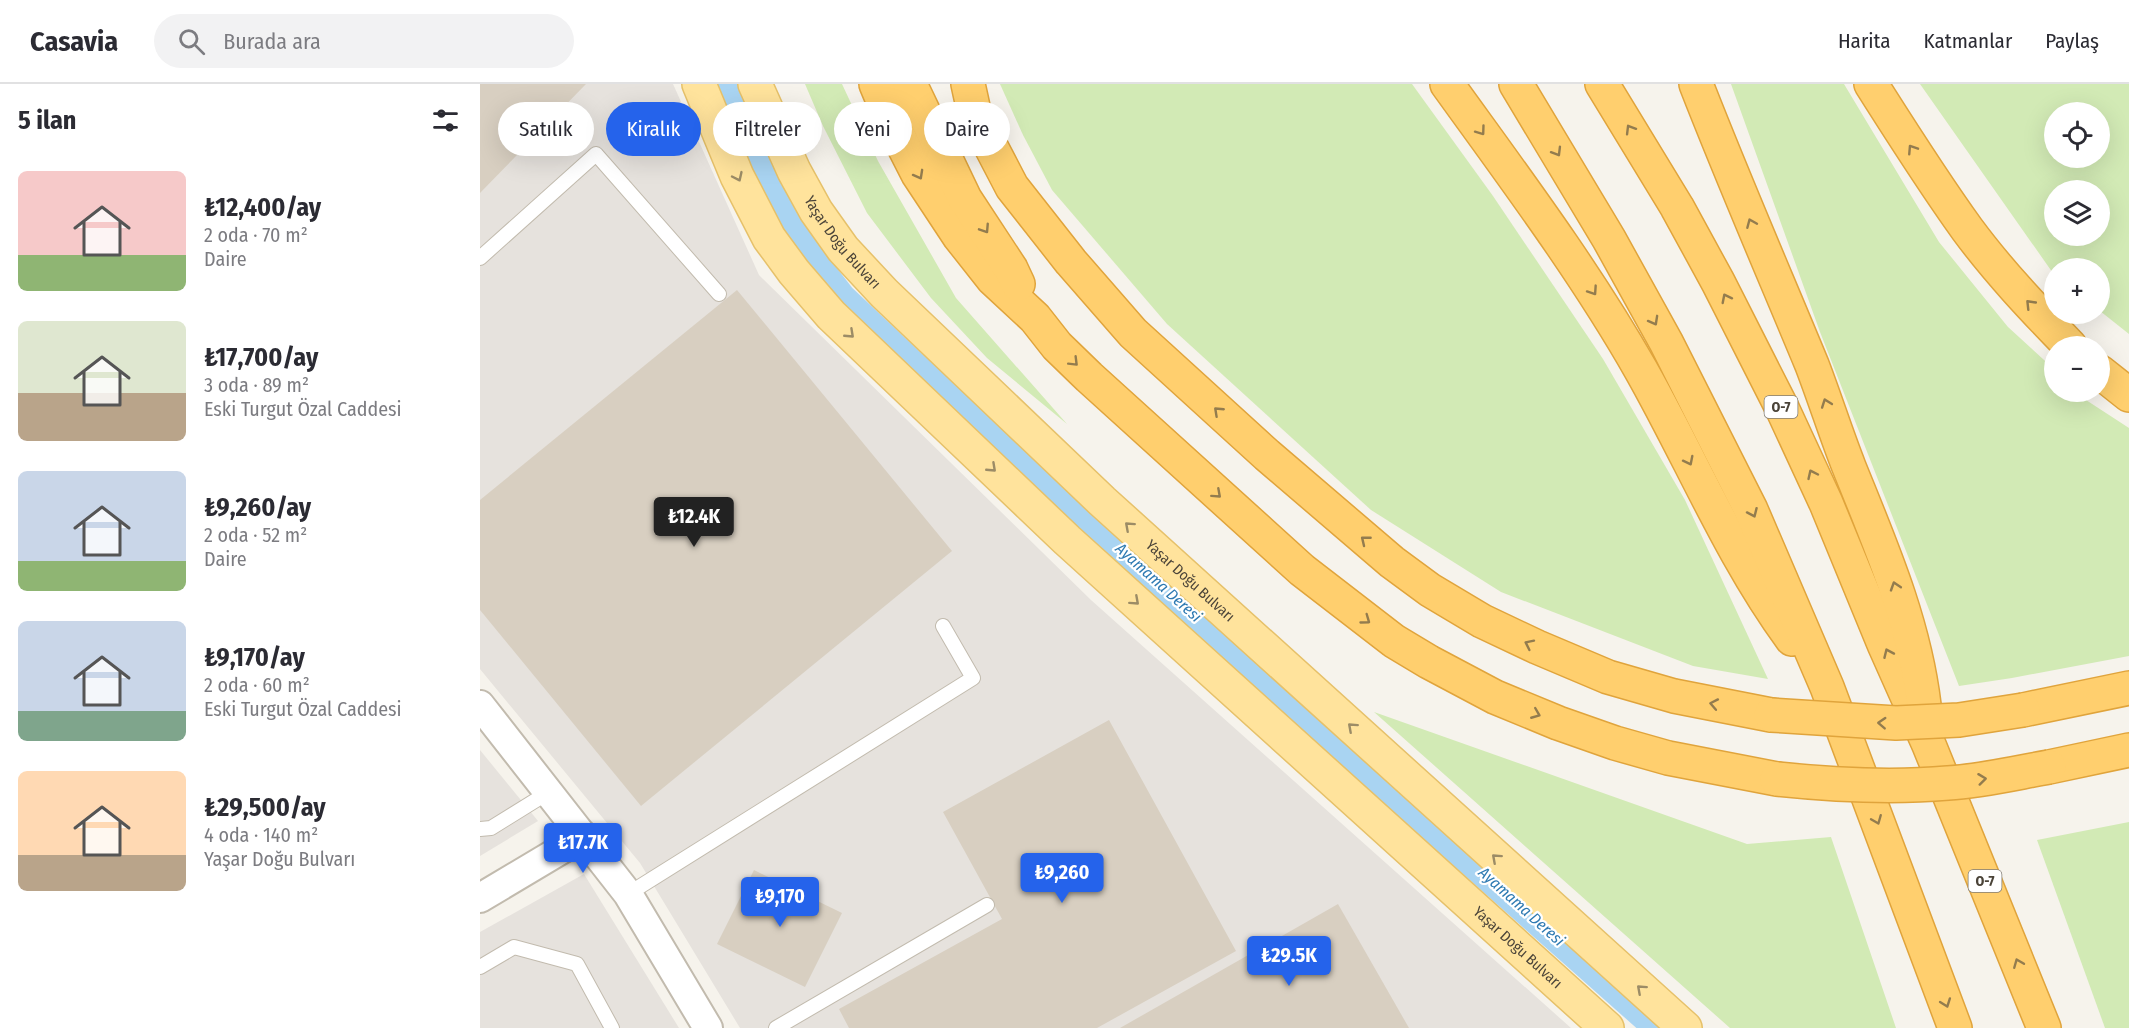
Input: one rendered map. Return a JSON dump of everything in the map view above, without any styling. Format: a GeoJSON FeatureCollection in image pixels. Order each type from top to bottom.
{"type":"FeatureCollection","features":[{"type":"Feature","properties":{"kind":"highway"},"geometry":{"type":"LineString","coordinates":[[876,84],[909,155],[939,208],[993,279],[1035,318],[1058,346],[1089,377],[1302,570],[1394,641],[1495,697],[1616,743],[1668,758],[1777,779],[1832,784],[1896,786],[1949,783],[1989,778],[2129,750]]}},
{"type":"Feature","properties":{"kind":"highway"},"geometry":{"type":"LineString","coordinates":[[910,84],[965,198],[1011,269],[1035,318]]}},
{"type":"Feature","properties":{"kind":"highway"},"geometry":{"type":"LineString","coordinates":[[968,84],[975,116],[1012,187],[1071,262],[1133,333],[1267,455],[1392,562],[1430,590],[1482,621],[1537,648],[1598,673],[1674,696],[1771,715],[1896,723],[1959,720],[2024,711],[2129,688]]}},
{"type":"Feature","properties":{"kind":"highway"},"geometry":{"type":"LineString","coordinates":[[1447,84],[1540,213],[1603,306],[1641,370],[1746,571],[1827,687]]}},
{"type":"Feature","properties":{"kind":"highway"},"geometry":{"type":"LineString","coordinates":[[1516,84],[1609,239],[1717,440],[1751,510],[1827,687],[1955,1028]]}},
{"type":"Feature","properties":{"kind":"highway","name":"O-7"},"geometry":{"type":"LineString","coordinates":[[1602,84],[1692,235],[1782,408],[1826,503],[1884,644],[1929,745],[2044,1028]]}},
{"type":"Feature","properties":{"kind":"highway"},"geometry":{"type":"LineString","coordinates":[[1696,84],[1738,192],[1812,367],[1889,568],[1908,624],[1921,680],[1929,745]]}},
{"type":"Feature","properties":{"kind":"highway"},"geometry":{"type":"LineString","coordinates":[[1871,84],[1914,153],[1968,230],[2019,293],[2060,336]]}},
{"type":"Feature","properties":{"kind":"highway"},"geometry":{"type":"LineString","coordinates":[[2110,380],[2129,395]]}},
{"type":"Feature","properties":{"kind":"main road","name":"Yaşar Doğu Bulvarı"},"geometry":{"type":"LineString","coordinates":[[699,84],[737,176],[769,238],[794,272],[831,315],[1067,540],[1607,1028]]}},
{"type":"Feature","properties":{"kind":"main road","name":"Yaşar Doğu Bulvarı"},"geometry":{"type":"LineString","coordinates":[[755,84],[794,171],[816,211],[843,249],[884,293],[1128,525],[1685,1028]]}},
{"type":"Feature","properties":{"kind":"street"},"geometry":{"type":"LineString","coordinates":[[480,705],[627,894],[708,1028]]}},
{"type":"Feature","properties":{"kind":"street"},"geometry":{"type":"LineString","coordinates":[[480,898],[584,836]]}},
{"type":"Feature","properties":{"kind":"lane"},"geometry":{"type":"LineString","coordinates":[[480,258],[596,154],[719,294]]}},
{"type":"Feature","properties":{"kind":"lane"},"geometry":{"type":"LineString","coordinates":[[627,894],[973,678],[943,626]]}},
{"type":"Feature","properties":{"kind":"lane"},"geometry":{"type":"LineString","coordinates":[[480,829],[491,828],[549,792]]}},
{"type":"Feature","properties":{"kind":"lane"},"geometry":{"type":"LineString","coordinates":[[776,1028],[987,905]]}},
{"type":"Feature","properties":{"kind":"lane"},"geometry":{"type":"LineString","coordinates":[[480,967],[514,947],[577,964],[612,1028]]}},
{"type":"Feature","properties":{"kind":"shaded area"},"geometry":{"type":"Polygon","coordinates":[[[480,84],[673,84],[681,102],[606,102],[606,156],[701,156],[701,146],[759,275],[1091,600],[1571,1028],[740,1028],[640,863],[480,669],[480,84]]]}},
{"type":"Feature","properties":{"kind":"shaded area"},"geometry":{"type":"Polygon","coordinates":[[[480,750],[538,821],[480,856],[480,750]]]}},
{"type":"Feature","properties":{"kind":"shaded area"},"geometry":{"type":"Polygon","coordinates":[[[584,874],[679,1028],[480,1028],[480,932],[584,874]]]}},
{"type":"Feature","properties":{"kind":"green space"},"geometry":{"type":"Polygon","coordinates":[[[805,84],[842,84],[850,102],[834,102],[834,148],[822,124],[822,102],[813,102],[805,84]]]}},
{"type":"Feature","properties":{"kind":"green space"},"geometry":{"type":"Polygon","coordinates":[[[1000,84],[1412,84],[1493,196],[1603,359],[1685,500],[1768,679],[1693,666],[1501,592],[1371,510],[1167,324],[1052,190],[1000,84]]]}},
{"type":"Feature","properties":{"kind":"green space"},"geometry":{"type":"Polygon","coordinates":[[[1731,84],[1844,84],[1939,242],[2008,327],[2044,360],[2044,402],[2089,402],[2129,428],[2129,656],[1959,686],[1820,332],[1731,84]]]}},
{"type":"Feature","properties":{"kind":"green space"},"geometry":{"type":"Polygon","coordinates":[[[1920,84],[2129,84],[2129,334],[2110,319],[2110,258],[2044,258],[2044,260],[1920,84]]]}},
{"type":"Feature","properties":{"kind":"green space"},"geometry":{"type":"Polygon","coordinates":[[[838,156],[876,156],[956,298],[1067,424],[987,358],[931,298],[867,213],[838,156]]]}},
{"type":"Feature","properties":{"kind":"green space"},"geometry":{"type":"Polygon","coordinates":[[[1374,712],[1747,844],[1831,837],[1896,1028],[1730,1028],[1374,712]]]}},
{"type":"Feature","properties":{"kind":"green space"},"geometry":{"type":"Polygon","coordinates":[[[2129,822],[2129,1028],[2105,1028],[2037,840],[2129,822]]]}},
{"type":"Feature","properties":{"kind":"building"},"geometry":{"type":"Polygon","coordinates":[[[480,84],[586,84],[568,102],[498,102],[498,156],[516,156],[480,193],[480,84]]]}},
{"type":"Feature","properties":{"kind":"building"},"geometry":{"type":"Polygon","coordinates":[[[737,290],[952,551],[641,806],[480,610],[480,500],[737,290]]]}},
{"type":"Feature","properties":{"kind":"building"},"geometry":{"type":"Polygon","coordinates":[[[1109,720],[1236,951],[1097,1028],[849,1028],[839,1009],[1002,919],[943,812],[1109,720]]]}},
{"type":"Feature","properties":{"kind":"building"},"geometry":{"type":"Polygon","coordinates":[[[754,870],[842,913],[805,987],[717,944],[754,870]]]}},
{"type":"Feature","properties":{"kind":"building"},"geometry":{"type":"Polygon","coordinates":[[[1338,904],[1409,1028],[1120,1028],[1338,904]]]}},
{"type":"Feature","properties":{"kind":"waterway","name":"Ayamama Deresi"},"geometry":{"type":"LineString","coordinates":[[728,84],[798,242],[841,298],[911,364],[1659,1028]]}}]}
